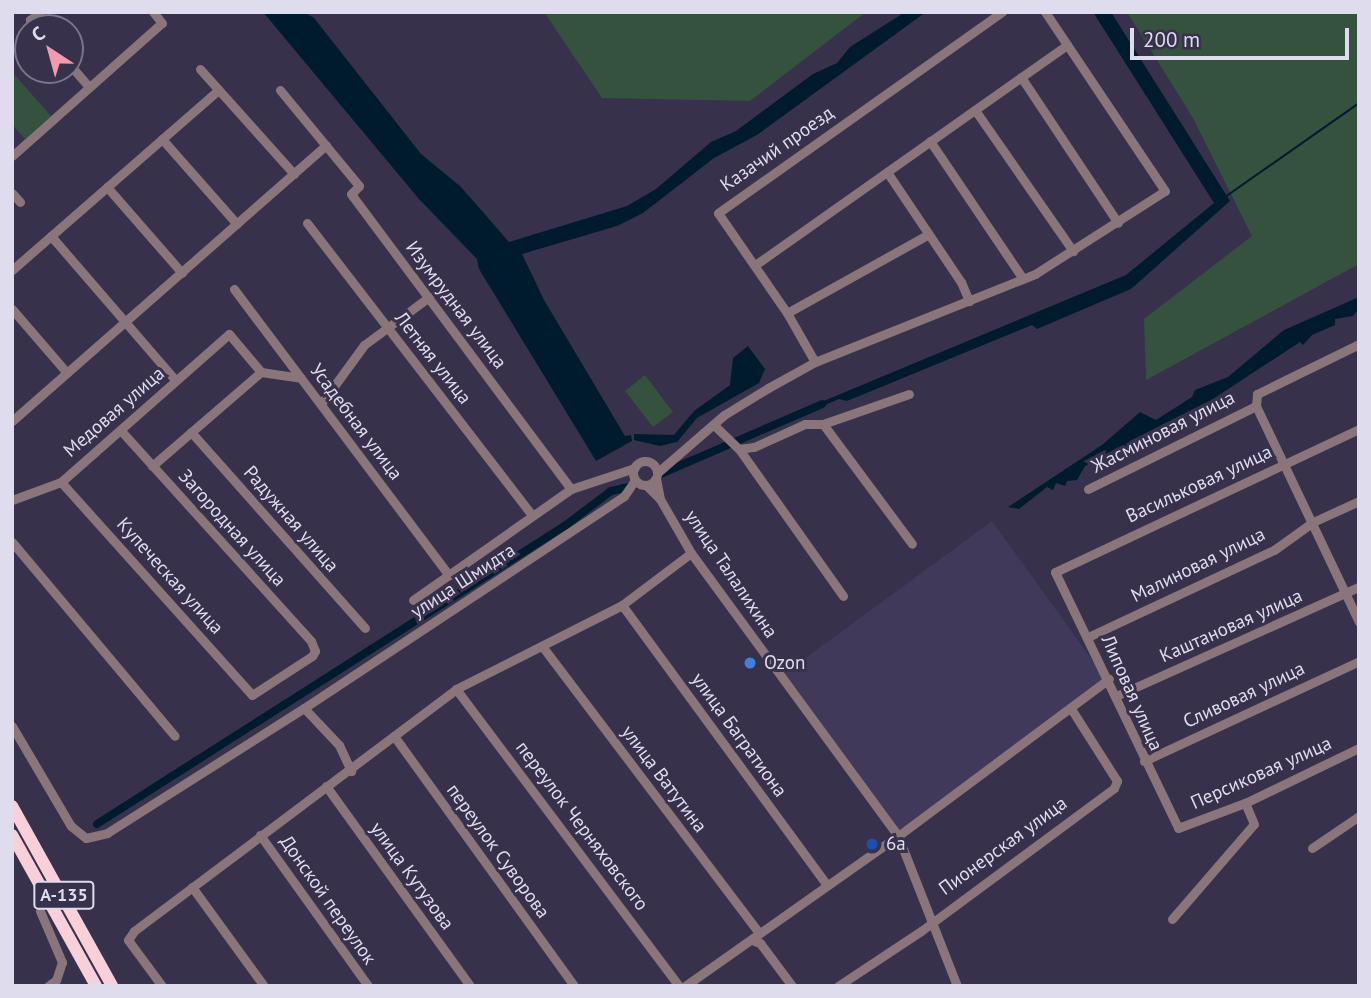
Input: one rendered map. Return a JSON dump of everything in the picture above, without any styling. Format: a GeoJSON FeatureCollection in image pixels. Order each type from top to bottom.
{"type":"FeatureCollection","features":[{"type":"Feature","properties":{"kind":"highway","name":"А-135"},"geometry":{"type":"LineString","coordinates":[[12,806],[112,986]]}},
{"type":"Feature","properties":{"kind":"highway","name":"А-135"},"geometry":{"type":"LineString","coordinates":[[12,835],[96,986]]}},
{"type":"Feature","properties":{"kind":"street"},"geometry":{"type":"LineString","coordinates":[[12,156],[162,23],[153,12]]}},
{"type":"Feature","properties":{"kind":"street","name":"Казачий проезд"},"geometry":{"type":"LineString","coordinates":[[815,362],[787,313],[718,213],[1002,12]]}},
{"type":"Feature","properties":{"kind":"street"},"geometry":{"type":"LineString","coordinates":[[646,485],[673,457],[715,426],[724,415],[815,362],[1023,279],[1073,251],[1164,191],[1045,12]]}},
{"type":"Feature","properties":{"kind":"street"},"geometry":{"type":"LineString","coordinates":[[755,265],[1067,45]]}},
{"type":"Feature","properties":{"kind":"street"},"geometry":{"type":"LineString","coordinates":[[200,69],[294,174]]}},
{"type":"Feature","properties":{"kind":"street"},"geometry":{"type":"LineString","coordinates":[[1021,77],[1118,222]]}},
{"type":"Feature","properties":{"kind":"street"},"geometry":{"type":"LineString","coordinates":[[84,81],[89,87]]}},
{"type":"Feature","properties":{"kind":"street"},"geometry":{"type":"LineString","coordinates":[[12,270],[218,90]]}},
{"type":"Feature","properties":{"kind":"street"},"geometry":{"type":"LineString","coordinates":[[12,421],[326,145],[280,90]]}},
{"type":"Feature","properties":{"kind":"street"},"geometry":{"type":"LineString","coordinates":[[975,110],[1073,251]]}},
{"type":"Feature","properties":{"kind":"street"},"geometry":{"type":"LineString","coordinates":[[162,139],[237,224]]}},
{"type":"Feature","properties":{"kind":"street"},"geometry":{"type":"LineString","coordinates":[[930,141],[1023,279]]}},
{"type":"Feature","properties":{"kind":"street","name":"Изумрудная улица"},"geometry":{"type":"LineString","coordinates":[[326,145],[359,186],[351,194],[571,489]]}},
{"type":"Feature","properties":{"kind":"street"},"geometry":{"type":"LineString","coordinates":[[887,172],[961,282],[969,302]]}},
{"type":"Feature","properties":{"kind":"street"},"geometry":{"type":"LineString","coordinates":[[107,187],[182,273]]}},
{"type":"Feature","properties":{"kind":"street"},"geometry":{"type":"LineString","coordinates":[[12,193],[20,202]]}},
{"type":"Feature","properties":{"kind":"street","name":"Летняя улица"},"geometry":{"type":"LineString","coordinates":[[307,223],[532,514]]}},
{"type":"Feature","properties":{"kind":"street"},"geometry":{"type":"LineString","coordinates":[[787,313],[929,234]]}},
{"type":"Feature","properties":{"kind":"street"},"geometry":{"type":"LineString","coordinates":[[51,236],[176,381]]}},
{"type":"Feature","properties":{"kind":"street","name":"Усадебная улица"},"geometry":{"type":"LineString","coordinates":[[234,289],[449,575]]}},
{"type":"Feature","properties":{"kind":"street"},"geometry":{"type":"LineString","coordinates":[[321,404],[358,353],[429,297]]}},
{"type":"Feature","properties":{"kind":"street"},"geometry":{"type":"LineString","coordinates":[[12,309],[67,373]]}},
{"type":"Feature","properties":{"kind":"street","name":"Медовая улица"},"geometry":{"type":"LineString","coordinates":[[12,500],[61,482],[229,334],[261,372]]}},
{"type":"Feature","properties":{"kind":"street","name":"Жасминовая улица"},"geometry":{"type":"LineString","coordinates":[[1088,489],[1256,405],[1257,394],[1359,344]]}},
{"type":"Feature","properties":{"kind":"street"},"geometry":{"type":"LineString","coordinates":[[152,466],[261,372],[301,378]]}},
{"type":"Feature","properties":{"kind":"street"},"geometry":{"type":"LineString","coordinates":[[739,449],[754,447],[805,424],[823,424],[909,394]]}},
{"type":"Feature","properties":{"kind":"street"},"geometry":{"type":"LineString","coordinates":[[1256,405],[1359,622]]}},
{"type":"Feature","properties":{"kind":"street"},"geometry":{"type":"LineString","coordinates":[[823,424],[912,544]]}},
{"type":"Feature","properties":{"kind":"street"},"geometry":{"type":"LineString","coordinates":[[715,426],[739,449],[843,596]]}},
{"type":"Feature","properties":{"kind":"street","name":"Васильковая улица"},"geometry":{"type":"LineString","coordinates":[[1055,572],[1359,429]]}},
{"type":"Feature","properties":{"kind":"street","name":"Загородная улица"},"geometry":{"type":"LineString","coordinates":[[121,431],[311,641],[315,651],[252,695]]}},
{"type":"Feature","properties":{"kind":"street","name":"Радужная улица"},"geometry":{"type":"LineString","coordinates":[[191,432],[365,628]]}},
{"type":"Feature","properties":{"kind":"street"},"geometry":{"type":"LineString","coordinates":[[413,600],[571,489],[578,490],[619,470],[673,457]]}},
{"type":"Feature","properties":{"kind":"street"},"geometry":{"type":"LineString","coordinates":[[651,463],[657,476],[660,499]]}},
{"type":"Feature","properties":{"kind":"street"},"geometry":{"type":"LineString","coordinates":[[635,468],[635,480],[646,485],[660,499]]}},
{"type":"Feature","properties":{"kind":"street","name":"улица Шмидта"},"geometry":{"type":"LineString","coordinates":[[12,726],[78,834],[94,838],[107,833],[304,709],[624,496],[635,480]]}},
{"type":"Feature","properties":{"kind":"street","name":"Купеческая улица"},"geometry":{"type":"LineString","coordinates":[[61,482],[252,695]]}},
{"type":"Feature","properties":{"kind":"street","name":"улица Талалихина"},"geometry":{"type":"LineString","coordinates":[[660,499],[691,553],[898,836],[957,986]]}},
{"type":"Feature","properties":{"kind":"street","name":"Малиновая улица"},"geometry":{"type":"LineString","coordinates":[[1088,637],[1274,550],[1313,522],[1359,501]]}},
{"type":"Feature","properties":{"kind":"street"},"geometry":{"type":"LineString","coordinates":[[12,542],[176,736]]}},
{"type":"Feature","properties":{"kind":"street"},"geometry":{"type":"LineString","coordinates":[[162,986],[130,942],[134,931],[456,690],[622,604],[691,553]]}},
{"type":"Feature","properties":{"kind":"street","name":"Липовая улица"},"geometry":{"type":"LineString","coordinates":[[1055,572],[1109,679],[1144,761],[1178,828]]}},
{"type":"Feature","properties":{"kind":"street","name":"Каштановая улица"},"geometry":{"type":"LineString","coordinates":[[1116,696],[1359,587]]}},
{"type":"Feature","properties":{"kind":"street","name":"улица Багратиона"},"geometry":{"type":"LineString","coordinates":[[622,604],[827,885]]}},
{"type":"Feature","properties":{"kind":"street","name":"улица Ватутина"},"geometry":{"type":"LineString","coordinates":[[542,646],[755,936]]}},
{"type":"Feature","properties":{"kind":"street","name":"Сливовая улица"},"geometry":{"type":"LineString","coordinates":[[1144,761],[1359,661]]}},
{"type":"Feature","properties":{"kind":"street"},"geometry":{"type":"LineString","coordinates":[[685,986],[898,836],[1072,710],[1109,679]]}},
{"type":"Feature","properties":{"kind":"street","name":"переулок Черняховского"},"geometry":{"type":"LineString","coordinates":[[456,690],[679,986]]}},
{"type":"Feature","properties":{"kind":"street"},"geometry":{"type":"LineString","coordinates":[[304,709],[340,745],[351,771]]}},
{"type":"Feature","properties":{"kind":"street","name":"Пионерская улица"},"geometry":{"type":"LineString","coordinates":[[838,986],[921,930],[932,918],[1114,788],[1117,781],[1072,710]]}},
{"type":"Feature","properties":{"kind":"street","name":"переулок Суворова"},"geometry":{"type":"LineString","coordinates":[[394,736],[574,986]]}},
{"type":"Feature","properties":{"kind":"street","name":"Персиковая улица"},"geometry":{"type":"LineString","coordinates":[[1178,828],[1245,803],[1359,748]]}},
{"type":"Feature","properties":{"kind":"street","name":"улица Кутузова"},"geometry":{"type":"LineString","coordinates":[[326,786],[470,986]]}},
{"type":"Feature","properties":{"kind":"street"},"geometry":{"type":"LineString","coordinates":[[1172,919],[1254,824],[1245,803]]}},
{"type":"Feature","properties":{"kind":"street"},"geometry":{"type":"LineString","coordinates":[[1312,848],[1359,816]]}},
{"type":"Feature","properties":{"kind":"street","name":"Донской переулок"},"geometry":{"type":"LineString","coordinates":[[260,835],[368,986]]}},
{"type":"Feature","properties":{"kind":"street"},"geometry":{"type":"LineString","coordinates":[[192,887],[264,986]]}},
{"type":"Feature","properties":{"kind":"street"},"geometry":{"type":"LineString","coordinates":[[40,912],[62,962],[52,983]]}},
{"type":"Feature","properties":{"kind":"street"},"geometry":{"type":"LineString","coordinates":[[755,936],[792,986]]}},
{"type":"Feature","properties":{"kind":"shaded area"},"geometry":{"type":"Polygon","coordinates":[[[992,521],[1105,678],[899,831],[785,673],[992,521]]]}},
{"type":"Feature","properties":{"kind":"green space"},"geometry":{"type":"Polygon","coordinates":[[[544,12],[866,12],[750,101],[602,98],[544,12]]]}},
{"type":"Feature","properties":{"kind":"green space"},"geometry":{"type":"Polygon","coordinates":[[[1127,12],[1359,12],[1359,264],[1146,380],[1144,319],[1252,236],[1193,118],[1127,12]]]}},
{"type":"Feature","properties":{"kind":"green space"},"geometry":{"type":"Polygon","coordinates":[[[12,72],[14,84],[23,84],[51,116],[25,139],[12,124],[12,72]]]}},
{"type":"Feature","properties":{"kind":"green space"},"geometry":{"type":"Polygon","coordinates":[[[645,375],[673,412],[653,427],[625,391],[645,375]]]}},
{"type":"Feature","properties":{"kind":"water"},"geometry":{"type":"Polygon","coordinates":[[[263,12],[304,12],[314,18],[421,154],[461,187],[509,242],[627,206],[656,189],[711,142],[736,131],[813,74],[837,63],[850,47],[905,12],[926,12],[757,135],[714,158],[643,213],[617,226],[522,254],[544,300],[625,436],[631,435],[632,441],[596,461],[479,269],[477,259],[419,199],[263,12]]]}},
{"type":"Feature","properties":{"kind":"water"},"geometry":{"type":"Polygon","coordinates":[[[1093,12],[1111,12],[1230,201],[1131,289],[1037,329],[1032,325],[847,401],[839,399],[816,409],[814,405],[1126,275],[1214,203],[1093,12]]]}},
{"type":"Feature","properties":{"kind":"water"},"geometry":{"type":"Polygon","coordinates":[[[1359,297],[1359,309],[1353,316],[1335,319],[1335,325],[1312,335],[1303,345],[1300,342],[1213,399],[1130,441],[1128,450],[1123,446],[1085,466],[1077,480],[1067,481],[1065,486],[1056,483],[1053,490],[1047,487],[1019,509],[1008,507],[1102,445],[1140,412],[1156,420],[1192,397],[1195,390],[1228,377],[1284,330],[1359,297]]]}},
{"type":"Feature","properties":{"kind":"water"},"geometry":{"type":"Polygon","coordinates":[[[748,346],[765,369],[759,383],[697,418],[677,442],[660,446],[634,440],[634,434],[674,435],[694,411],[730,385],[733,358],[748,346]]]}},
{"type":"Feature","properties":{"kind":"waterway"},"geometry":{"type":"LineString","coordinates":[[1225,197],[1359,103]]}},
{"type":"Feature","properties":{"kind":"waterway"},"geometry":{"type":"LineString","coordinates":[[656,476],[822,404]]}},
{"type":"Feature","properties":{"kind":"waterway"},"geometry":{"type":"LineString","coordinates":[[97,824],[566,525],[611,491],[633,486]]}},
{"type":"Feature","properties":{"kind":"place","name":"Ozon"},"geometry":{"type":"Point","coordinates":[750,663]}},
{"type":"Feature","properties":{"kind":"place","name":"6а"},"geometry":{"type":"Point","coordinates":[872,844]}}]}
